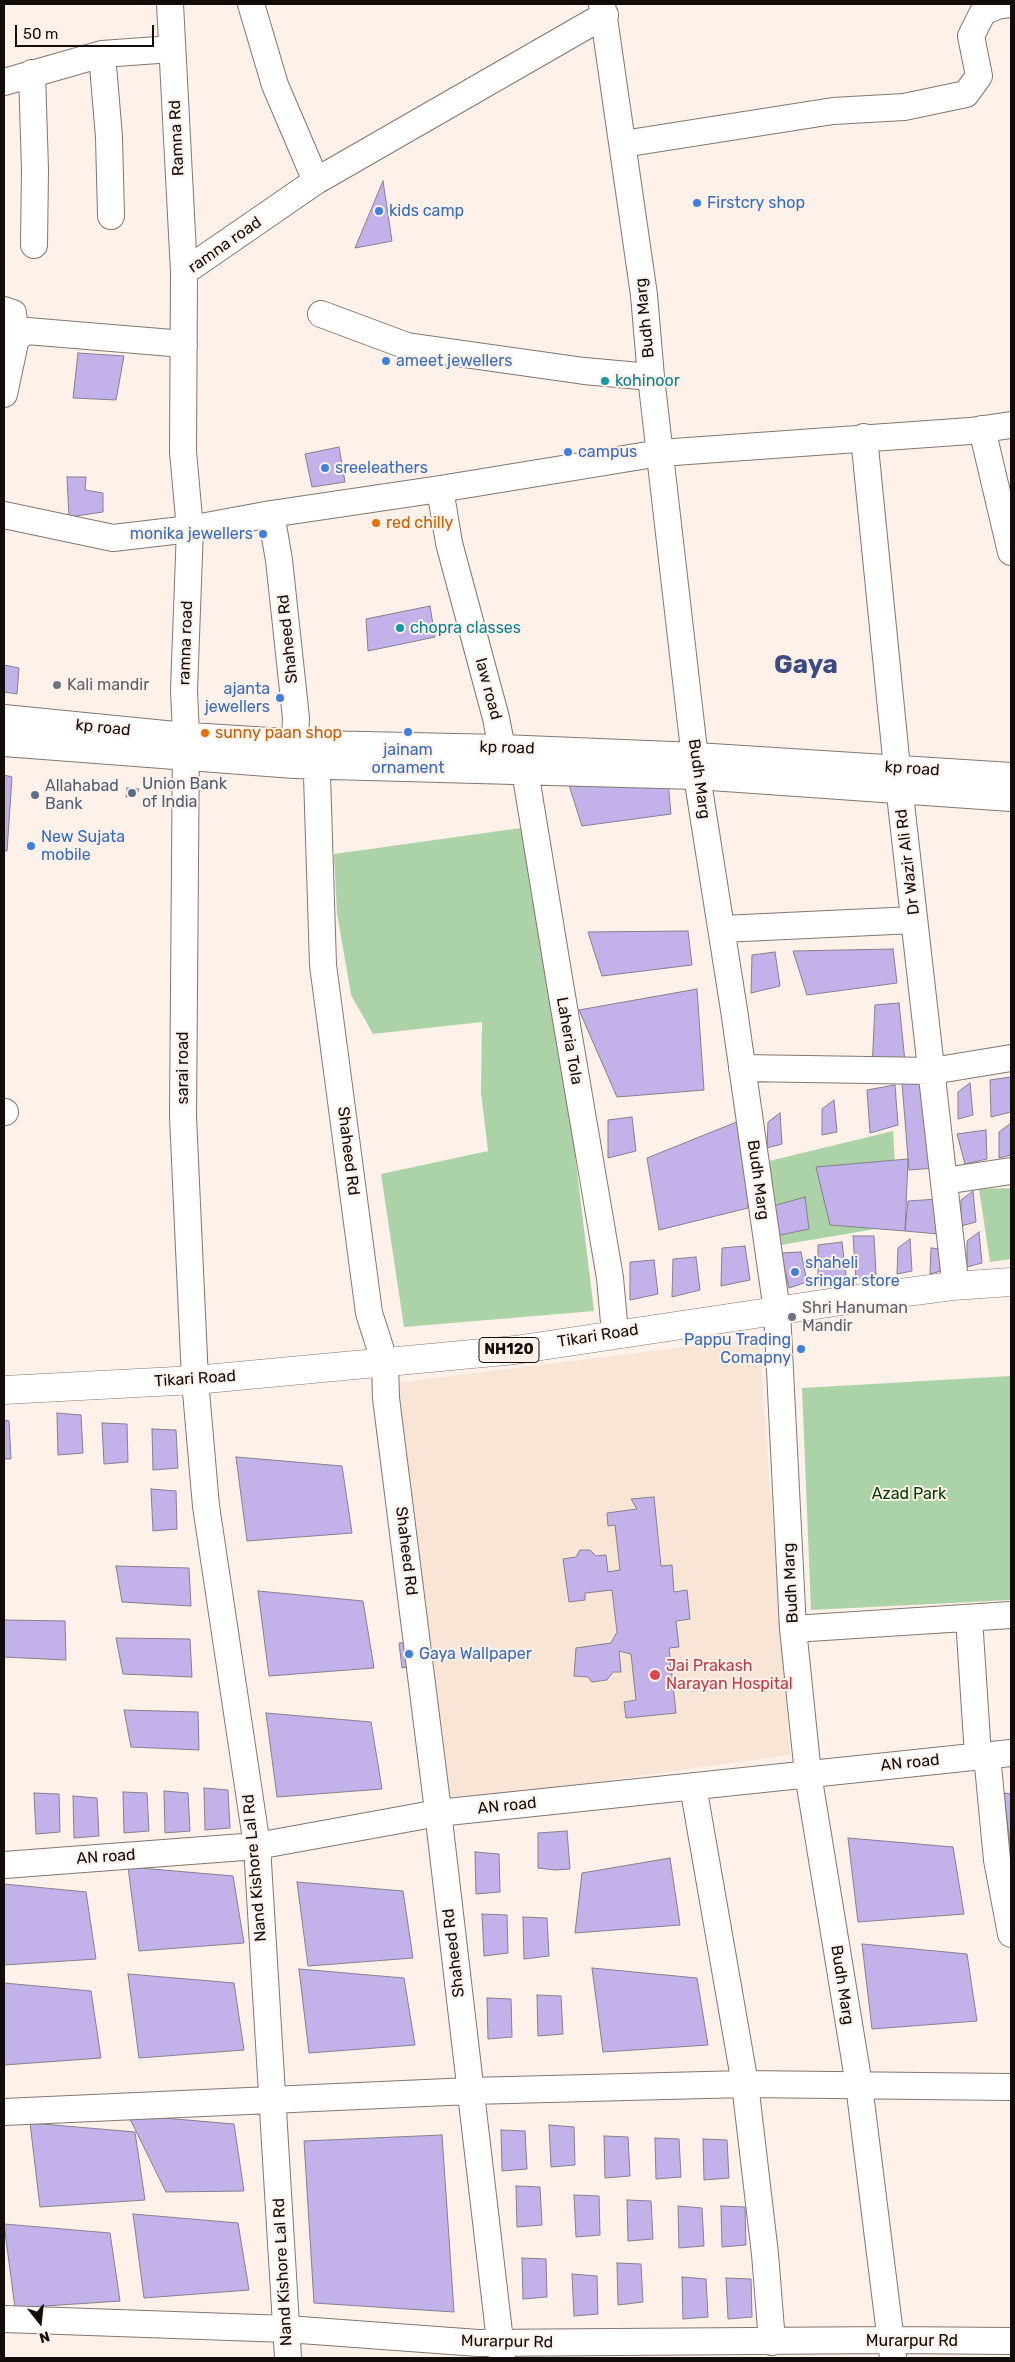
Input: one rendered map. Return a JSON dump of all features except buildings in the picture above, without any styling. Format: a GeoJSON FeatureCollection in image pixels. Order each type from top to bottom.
{"type":"FeatureCollection","features":[{"type":"Feature","properties":{"kind":"highway","name":"Tikari Road"},"geometry":{"type":"LineString","coordinates":[[4,1390],[195,1380],[515,1350],[615,1333],[777,1310],[953,1286],[1011,1282]]}},
{"type":"Feature","properties":{"kind":"street","name":"Ramna Rd"},"geometry":{"type":"LineString","coordinates":[[170,4],[184,272]]}},
{"type":"Feature","properties":{"kind":"street"},"geometry":{"type":"LineString","coordinates":[[251,4],[275,85],[316,181]]}},
{"type":"Feature","properties":{"kind":"street"},"geometry":{"type":"LineString","coordinates":[[623,144],[833,111],[904,107],[966,94],[978,76],[971,36],[983,12],[997,6],[1011,4]]}},
{"type":"Feature","properties":{"kind":"street","name":"ramna road"},"geometry":{"type":"LineString","coordinates":[[185,746],[184,690],[190,529],[183,452],[184,272],[316,181],[603,10]]}},
{"type":"Feature","properties":{"kind":"street","name":"Budh Marg"},"geometry":{"type":"LineString","coordinates":[[603,10],[644,295],[651,377],[696,766],[722,929],[777,1310],[793,1628],[808,1774],[859,2085],[892,2349]]}},
{"type":"Feature","properties":{"kind":"street"},"geometry":{"type":"LineString","coordinates":[[4,82],[102,54],[172,49]]}},
{"type":"Feature","properties":{"kind":"street"},"geometry":{"type":"LineString","coordinates":[[102,54],[109,137],[112,216]]}},
{"type":"Feature","properties":{"kind":"street"},"geometry":{"type":"LineString","coordinates":[[32,73],[35,170],[34,245]]}},
{"type":"Feature","properties":{"kind":"street"},"geometry":{"type":"LineString","coordinates":[[4,310],[13,313],[16,338],[4,394]]}},
{"type":"Feature","properties":{"kind":"street"},"geometry":{"type":"LineString","coordinates":[[321,314],[407,346],[584,371],[651,377]]}},
{"type":"Feature","properties":{"kind":"street"},"geometry":{"type":"LineString","coordinates":[[16,338],[27,331],[184,344]]}},
{"type":"Feature","properties":{"kind":"street"},"geometry":{"type":"LineString","coordinates":[[4,515],[113,538],[190,529],[271,514],[440,490],[660,453],[982,429],[1011,425]]}},
{"type":"Feature","properties":{"kind":"street"},"geometry":{"type":"LineString","coordinates":[[982,429],[1011,552]]}},
{"type":"Feature","properties":{"kind":"street","name":"Dr Wazir Ali Rd"},"geometry":{"type":"LineString","coordinates":[[864,437],[898,779],[954,1271],[953,1286]]}},
{"type":"Feature","properties":{"kind":"street","name":"law road"},"geometry":{"type":"LineString","coordinates":[[440,490],[449,543],[514,760]]}},
{"type":"Feature","properties":{"kind":"street","name":"Shaheed Rd"},"geometry":{"type":"LineString","coordinates":[[271,514],[280,560],[296,718],[305,755],[323,965],[369,1313],[385,1363],[388,1408],[501,2350]]}},
{"type":"Feature","properties":{"kind":"street","name":"kp road"},"geometry":{"type":"LineString","coordinates":[[4,718],[185,746]]}},
{"type":"Feature","properties":{"kind":"street","name":"kp road"},"geometry":{"type":"LineString","coordinates":[[4,743],[185,746],[305,755],[696,766],[898,779],[1011,776]]}},
{"type":"Feature","properties":{"kind":"street","name":"sarai road"},"geometry":{"type":"LineString","coordinates":[[185,746],[183,1118],[195,1380]]}},
{"type":"Feature","properties":{"kind":"street","name":"Laheria Tola"},"geometry":{"type":"LineString","coordinates":[[514,760],[610,1278],[615,1333]]}},
{"type":"Feature","properties":{"kind":"street","name":"kp road"},"geometry":{"type":"LineString","coordinates":[[898,779],[1011,798]]}},
{"type":"Feature","properties":{"kind":"street"},"geometry":{"type":"LineString","coordinates":[[722,929],[914,920]]}},
{"type":"Feature","properties":{"kind":"street"},"geometry":{"type":"LineString","coordinates":[[742,1068],[932,1071],[1011,1058]]}},
{"type":"Feature","properties":{"kind":"street"},"geometry":{"type":"LineString","coordinates":[[944,1181],[1011,1171]]}},
{"type":"Feature","properties":{"kind":"street","name":"Nand Kishore Lal Rd"},"geometry":{"type":"LineString","coordinates":[[195,1380],[206,1506],[256,1846],[288,2358]]}},
{"type":"Feature","properties":{"kind":"street"},"geometry":{"type":"LineString","coordinates":[[793,1628],[1011,1615]]}},
{"type":"Feature","properties":{"kind":"street"},"geometry":{"type":"LineString","coordinates":[[969,1618],[992,1755],[997,1860],[1011,1934]]}},
{"type":"Feature","properties":{"kind":"street","name":"AN road"},"geometry":{"type":"LineString","coordinates":[[4,1865],[256,1846],[438,1813],[992,1755]]}},
{"type":"Feature","properties":{"kind":"street"},"geometry":{"type":"LineString","coordinates":[[693,1786],[745,2084],[765,2254],[786,2347]]}},
{"type":"Feature","properties":{"kind":"street"},"geometry":{"type":"LineString","coordinates":[[4,2112],[470,2091],[745,2084],[1011,2087]]}},
{"type":"Feature","properties":{"kind":"street","name":"Murarpur Rd"},"geometry":{"type":"LineString","coordinates":[[4,2319],[287,2329],[478,2343],[501,2350],[786,2347],[892,2349],[1011,2341]]}},
{"type":"Feature","properties":{"kind":"shaded area"},"geometry":{"type":"Polygon","coordinates":[[[759,1338],[790,1755],[624,1778],[448,1812],[386,1384],[759,1338]]]}},
{"type":"Feature","properties":{"kind":"green space"},"geometry":{"type":"Polygon","coordinates":[[[535,826],[594,1311],[404,1327],[381,1174],[488,1151],[481,1093],[482,1022],[373,1034],[351,995],[337,913],[334,854],[535,826]]]}},
{"type":"Feature","properties":{"kind":"green space"},"geometry":{"type":"Polygon","coordinates":[[[893,1131],[899,1225],[775,1246],[765,1162],[893,1131]]]}},
{"type":"Feature","properties":{"kind":"green space"},"geometry":{"type":"Polygon","coordinates":[[[1011,1188],[1011,1259],[990,1262],[979,1189],[1011,1188]]]}},
{"type":"Feature","properties":{"kind":"green space","name":"Azad Park"},"geometry":{"type":"Polygon","coordinates":[[[1011,1376],[1011,1600],[811,1610],[802,1388],[1011,1376]]]}},
{"type":"Feature","properties":{"kind":"place","name":"Firstcry shop"},"geometry":{"type":"Point","coordinates":[697,203]}},
{"type":"Feature","properties":{"kind":"place","name":"kids camp"},"geometry":{"type":"Point","coordinates":[379,211]}},
{"type":"Feature","properties":{"kind":"place","name":"ameet jewellers"},"geometry":{"type":"Point","coordinates":[386,361]}},
{"type":"Feature","properties":{"kind":"place","name":"kohinoor"},"geometry":{"type":"Point","coordinates":[605,381]}},
{"type":"Feature","properties":{"kind":"place","name":"campus"},"geometry":{"type":"Point","coordinates":[568,452]}},
{"type":"Feature","properties":{"kind":"place","name":"sreeleathers"},"geometry":{"type":"Point","coordinates":[325,468]}},
{"type":"Feature","properties":{"kind":"place","name":"red chilly"},"geometry":{"type":"Point","coordinates":[376,523]}},
{"type":"Feature","properties":{"kind":"place","name":"monika jewellers"},"geometry":{"type":"Point","coordinates":[263,534]}},
{"type":"Feature","properties":{"kind":"place","name":"chopra classes"},"geometry":{"type":"Point","coordinates":[400,628]}},
{"type":"Feature","properties":{"kind":"place","name":"Kali mandir"},"geometry":{"type":"Point","coordinates":[57,685]}},
{"type":"Feature","properties":{"kind":"place","name":"ajanta jewellers"},"geometry":{"type":"Point","coordinates":[280,698]}},
{"type":"Feature","properties":{"kind":"place","name":"jainam ornament"},"geometry":{"type":"Point","coordinates":[408,732]}},
{"type":"Feature","properties":{"kind":"place","name":"sunny paan shop"},"geometry":{"type":"Point","coordinates":[205,733]}},
{"type":"Feature","properties":{"kind":"place","name":"Union Bank of India"},"geometry":{"type":"Point","coordinates":[132,793]}},
{"type":"Feature","properties":{"kind":"place","name":"Allahabad Bank"},"geometry":{"type":"Point","coordinates":[35,795]}},
{"type":"Feature","properties":{"kind":"place","name":"New Sujata mobile"},"geometry":{"type":"Point","coordinates":[31,846]}},
{"type":"Feature","properties":{"kind":"place","name":"shaheli sringar store"},"geometry":{"type":"Point","coordinates":[795,1272]}},
{"type":"Feature","properties":{"kind":"place","name":"Shri Hanuman Mandir"},"geometry":{"type":"Point","coordinates":[792,1317]}},
{"type":"Feature","properties":{"kind":"place","name":"Pappu Trading Comapny"},"geometry":{"type":"Point","coordinates":[801,1349]}},
{"type":"Feature","properties":{"kind":"place","name":"Gaya Wallpaper"},"geometry":{"type":"Point","coordinates":[409,1654]}},
{"type":"Feature","properties":{"kind":"place","name":"Jai Prakash Narayan Hospital"},"geometry":{"type":"Point","coordinates":[655,1675]}},
{"type":"Feature","properties":{"kind":"district","name":"Gaya"},"geometry":{"type":"Point","coordinates":[806,665]}}]}
